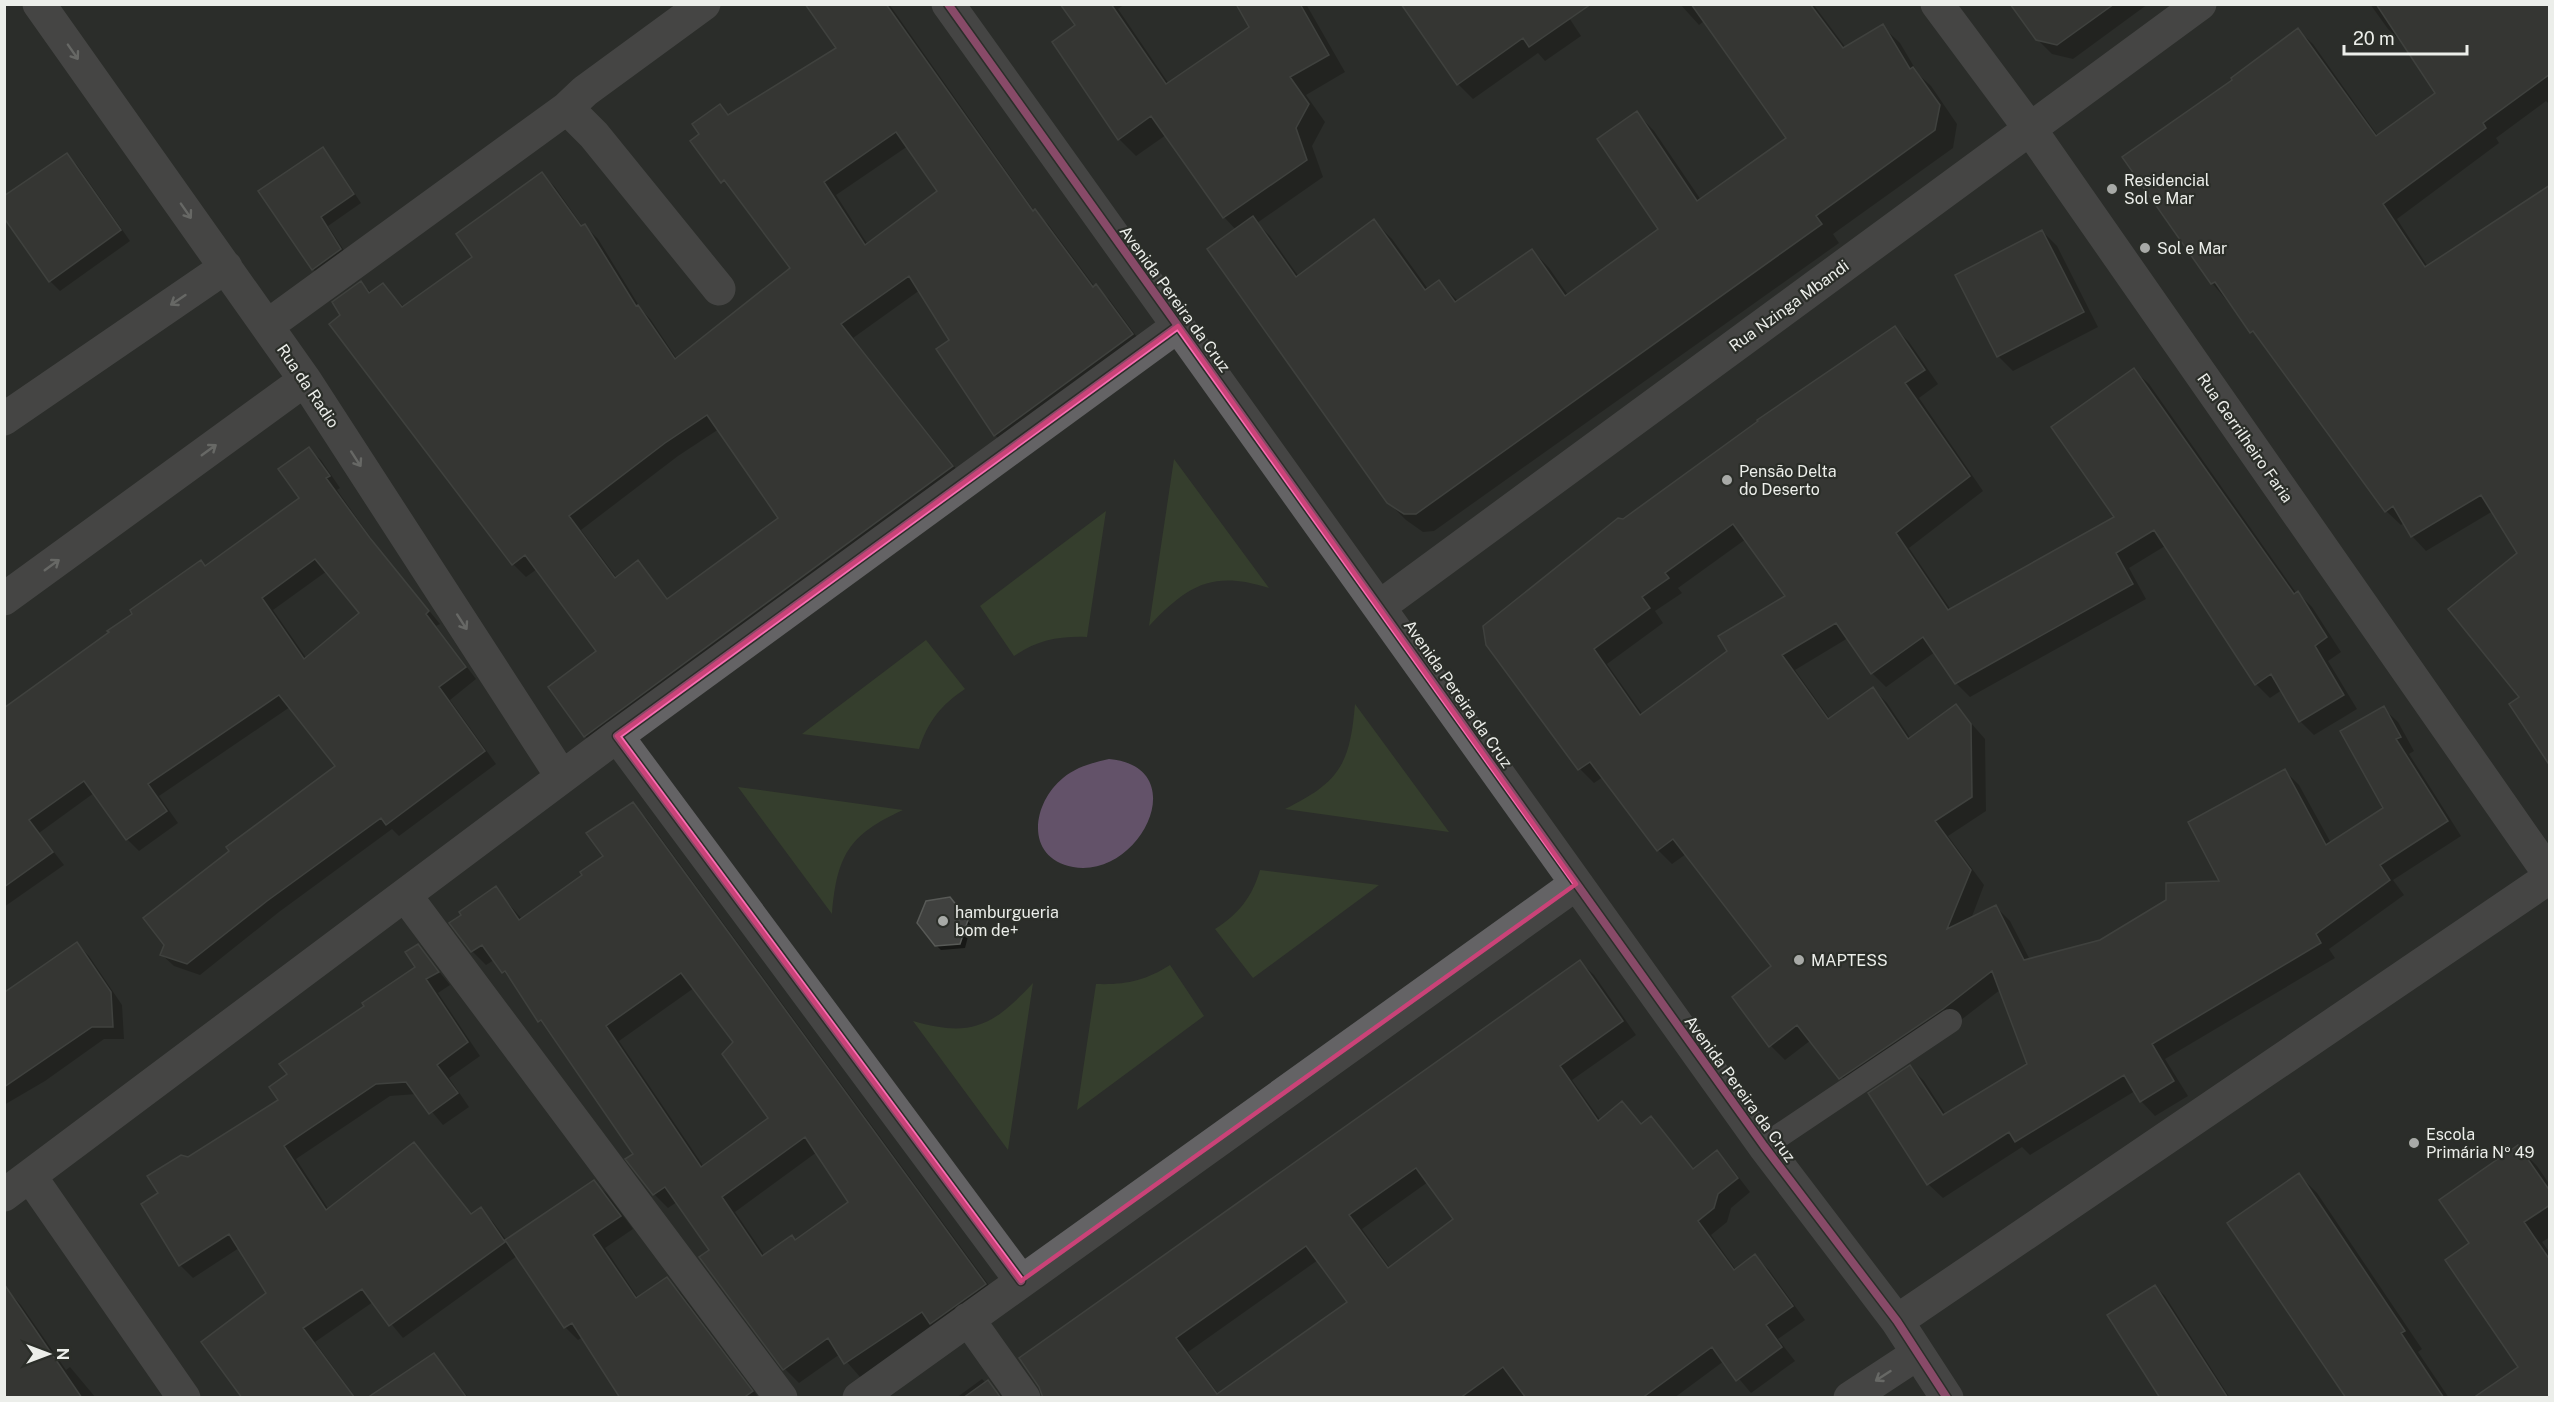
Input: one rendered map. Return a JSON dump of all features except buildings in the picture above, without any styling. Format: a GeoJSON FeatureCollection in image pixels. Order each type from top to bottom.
{"type":"FeatureCollection","features":[{"type":"Feature","properties":{"kind":"street","name":"Rua da Radio"},"geometry":{"type":"LineString","coordinates":[[39,4],[304,380],[562,777]]}},
{"type":"Feature","properties":{"kind":"street"},"geometry":{"type":"LineString","coordinates":[[267,326],[567,108],[585,91],[704,4]]}},
{"type":"Feature","properties":{"kind":"street","name":"Avenida Pereira da Cruz"},"geometry":{"type":"LineString","coordinates":[[948,4],[1764,1146],[1898,1321],[1947,1398]]}},
{"type":"Feature","properties":{"kind":"street","name":"Rua Gerrilheiro Faria"},"geometry":{"type":"LineString","coordinates":[[1936,4],[2030,129],[2550,876]]}},
{"type":"Feature","properties":{"kind":"street","name":"Rua Nzinga Mbandi"},"geometry":{"type":"LineString","coordinates":[[1379,607],[2200,4]]}},
{"type":"Feature","properties":{"kind":"street"},"geometry":{"type":"LineString","coordinates":[[567,108],[594,135],[719,290]]}},
{"type":"Feature","properties":{"kind":"street"},"geometry":{"type":"LineString","coordinates":[[4,419],[226,267]]}},
{"type":"Feature","properties":{"kind":"street"},"geometry":{"type":"LineString","coordinates":[[4,1195],[617,736],[1178,326]]}},
{"type":"Feature","properties":{"kind":"street"},"geometry":{"type":"LineString","coordinates":[[4,599],[304,380]]}},
{"type":"Feature","properties":{"kind":"street"},"geometry":{"type":"LineString","coordinates":[[617,736],[1021,1281]]}},
{"type":"Feature","properties":{"kind":"street"},"geometry":{"type":"LineString","coordinates":[[1898,1321],[2550,876]]}},
{"type":"Feature","properties":{"kind":"street"},"geometry":{"type":"LineString","coordinates":[[859,1398],[1576,884]]}},
{"type":"Feature","properties":{"kind":"street"},"geometry":{"type":"LineString","coordinates":[[405,895],[781,1398]]}},
{"type":"Feature","properties":{"kind":"street"},"geometry":{"type":"LineString","coordinates":[[30,1176],[184,1398]]}},
{"type":"Feature","properties":{"kind":"street"},"geometry":{"type":"LineString","coordinates":[[968,1319],[1024,1398]]}},
{"type":"Feature","properties":{"kind":"street"},"geometry":{"type":"LineString","coordinates":[[1850,1398],[1917,1354]]}},
{"type":"Feature","properties":{"kind":"lane"},"geometry":{"type":"LineString","coordinates":[[1764,1146],[1950,1021]]}},
{"type":"Feature","properties":{"kind":"highlighted area"},"geometry":{"type":"Polygon","coordinates":[[[1178,326],[1576,884],[1021,1281],[617,736],[1178,326]]]}},
{"type":"Feature","properties":{"kind":"green space"},"geometry":{"type":"Polygon","coordinates":[[[1174,459],[1269,588],[1232,581],[1216,581],[1202,585],[1176,600],[1149,626],[1174,459]]]}},
{"type":"Feature","properties":{"kind":"green space"},"geometry":{"type":"Polygon","coordinates":[[[1106,511],[1087,637],[1049,640],[1014,656],[980,606],[1106,511]]]}},
{"type":"Feature","properties":{"kind":"green space"},"geometry":{"type":"Polygon","coordinates":[[[926,640],[965,689],[936,714],[919,749],[802,734],[926,640]]]}},
{"type":"Feature","properties":{"kind":"green space"},"geometry":{"type":"Polygon","coordinates":[[[1355,704],[1449,832],[1285,809],[1318,790],[1339,769],[1350,742],[1355,704]]]}},
{"type":"Feature","properties":{"kind":"green space"},"geometry":{"type":"Polygon","coordinates":[[[738,787],[903,810],[869,829],[849,850],[837,877],[832,914],[738,787]]]}},
{"type":"Feature","properties":{"kind":"green space"},"geometry":{"type":"Polygon","coordinates":[[[1260,870],[1379,885],[1253,978],[1215,929],[1244,904],[1260,870]]]}},
{"type":"Feature","properties":{"kind":"green space"},"geometry":{"type":"Polygon","coordinates":[[[1170,965],[1204,1016],[1077,1110],[1096,984],[1134,981],[1152,975],[1170,965]]]}},
{"type":"Feature","properties":{"kind":"green space"},"geometry":{"type":"Polygon","coordinates":[[[1033,983],[1008,1150],[913,1021],[951,1028],[966,1028],[980,1024],[1006,1009],[1033,983]]]}},
{"type":"Feature","properties":{"kind":"shaded area"},"geometry":{"type":"Polygon","coordinates":[[[1109,759],[1135,766],[1149,781],[1153,800],[1148,820],[1137,840],[1119,856],[1097,866],[1073,867],[1057,862],[1046,853],[1040,841],[1038,828],[1045,801],[1068,774],[1084,766],[1109,759]]]}},
{"type":"Feature","properties":{"kind":"cycle path"},"geometry":{"type":"LineString","coordinates":[[948,4],[1764,1146],[1897,1321],[1947,1398]]}},
{"type":"Feature","properties":{"kind":"cycle path"},"geometry":{"type":"LineString","coordinates":[[1021,1281],[617,736],[1178,326]]}},
{"type":"Feature","properties":{"kind":"place","name":"Residencial Sol e Mar"},"geometry":{"type":"Point","coordinates":[2112,189]}},
{"type":"Feature","properties":{"kind":"place","name":"Sol e Mar"},"geometry":{"type":"Point","coordinates":[2145,248]}},
{"type":"Feature","properties":{"kind":"place","name":"Pensão Delta do Deserto"},"geometry":{"type":"Point","coordinates":[1727,480]}},
{"type":"Feature","properties":{"kind":"place","name":"hamburgueria bom de+"},"geometry":{"type":"Point","coordinates":[943,921]}},
{"type":"Feature","properties":{"kind":"place","name":"MAPTESS"},"geometry":{"type":"Point","coordinates":[1799,960]}},
{"type":"Feature","properties":{"kind":"place","name":"Escola Primária Nº 49"},"geometry":{"type":"Point","coordinates":[2414,1143]}}]}
